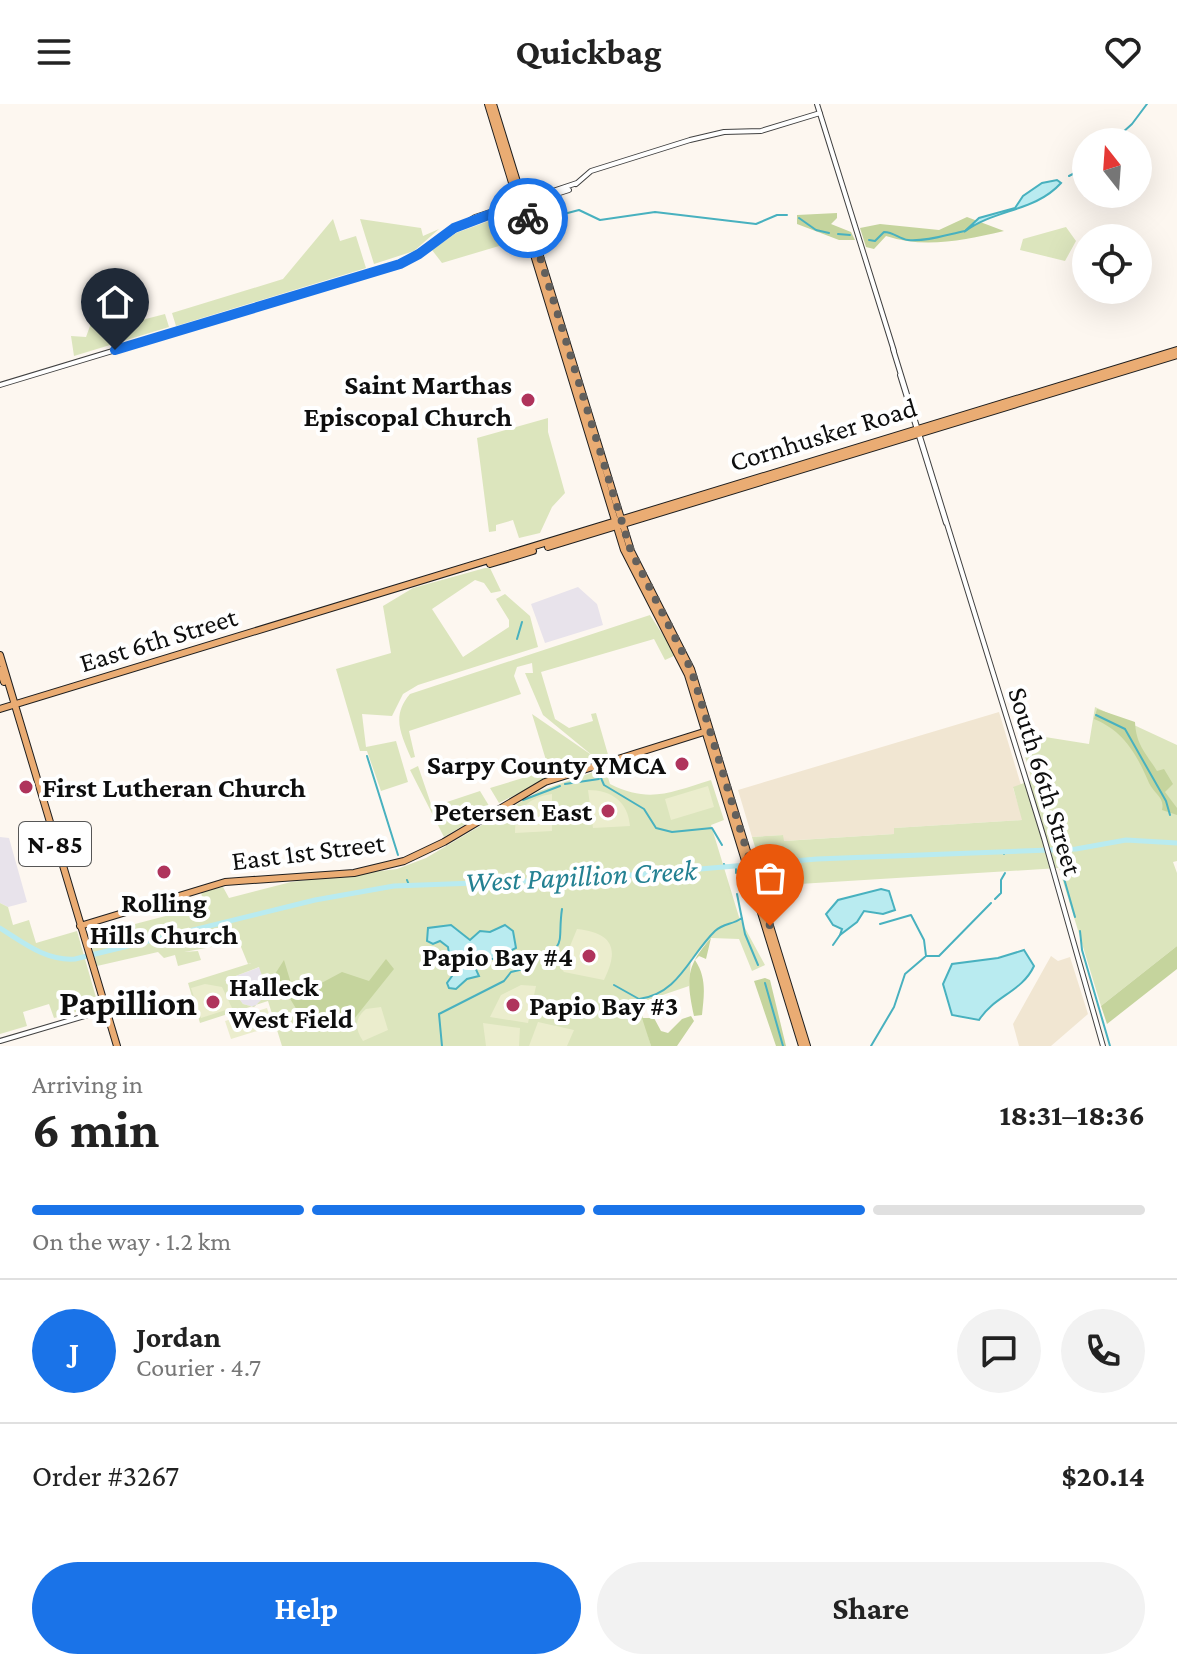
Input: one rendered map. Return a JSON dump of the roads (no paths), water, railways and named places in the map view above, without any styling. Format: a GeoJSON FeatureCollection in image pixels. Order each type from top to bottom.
{"type":"FeatureCollection","features":[{"type":"Feature","properties":{"kind":"main road"},"geometry":{"type":"LineString","coordinates":[[491,104],[635,577],[676,637],[691,669],[804,1046]]}},
{"type":"Feature","properties":{"kind":"main road","name":"Cornhusker Road"},"geometry":{"type":"LineString","coordinates":[[314,615],[1177,352]]}},
{"type":"Feature","properties":{"kind":"main road","name":"Cornhusker Road"},"geometry":{"type":"LineString","coordinates":[[619,524],[699,502],[918,430]]}},
{"type":"Feature","properties":{"kind":"main road"},"geometry":{"type":"LineString","coordinates":[[699,502],[738,484]]}},
{"type":"Feature","properties":{"kind":"main road"},"geometry":{"type":"LineString","coordinates":[[613,506],[628,515],[690,498]]}},
{"type":"Feature","properties":{"kind":"main road"},"geometry":{"type":"LineString","coordinates":[[613,506],[610,518],[601,530],[624,539],[685,668],[708,730]]}},
{"type":"Feature","properties":{"kind":"main road"},"geometry":{"type":"LineString","coordinates":[[624,539],[628,528],[635,522]]}},
{"type":"Feature","properties":{"kind":"main road","name":"East 6th Street"},"geometry":{"type":"LineString","coordinates":[[0,709],[314,615]]}},
{"type":"Feature","properties":{"kind":"main road","name":"N-85"},"geometry":{"type":"LineString","coordinates":[[0,655],[117,1046]]}},
{"type":"Feature","properties":{"kind":"main road","name":"N-85"},"geometry":{"type":"LineString","coordinates":[[0,670],[14,705]]}},
{"type":"Feature","properties":{"kind":"main road","name":"East 1st Street"},"geometry":{"type":"LineString","coordinates":[[80,926],[225,882],[345,874],[389,865],[444,842],[545,782],[708,730]]}},
{"type":"Feature","properties":{"kind":"street","name":"South 66th Street"},"geometry":{"type":"LineString","coordinates":[[817,104],[1044,838],[1103,1046]]}},
{"type":"Feature","properties":{"kind":"street"},"geometry":{"type":"LineString","coordinates":[[0,385],[400,264],[468,221],[569,190],[591,171],[702,137],[761,131],[820,113]]}},
{"type":"Feature","properties":{"kind":"street"},"geometry":{"type":"LineString","coordinates":[[0,1041],[106,1009]]}},
{"type":"Feature","properties":{"kind":"water"},"geometry":{"type":"Polygon","coordinates":[[[1057,180],[1061,183],[1039,200],[976,224],[964,232],[979,218],[1015,208],[1023,196],[1042,183],[1057,180]]]}},
{"type":"Feature","properties":{"kind":"water"},"geometry":{"type":"Polygon","coordinates":[[[881,889],[889,891],[895,910],[883,914],[864,911],[857,922],[840,935],[842,929],[833,925],[826,914],[838,900],[881,889]]]}},
{"type":"Feature","properties":{"kind":"water"},"geometry":{"type":"Polygon","coordinates":[[[451,925],[470,940],[480,931],[490,932],[505,925],[513,931],[516,948],[494,959],[475,958],[473,963],[479,976],[467,979],[456,989],[449,988],[447,983],[452,976],[448,947],[440,941],[433,944],[427,941],[428,928],[451,925]]]}},
{"type":"Feature","properties":{"kind":"water"},"geometry":{"type":"Polygon","coordinates":[[[1024,950],[1034,966],[1022,982],[992,1005],[979,1020],[952,1015],[943,984],[952,964],[998,958],[1024,950]]]}},
{"type":"Feature","properties":{"kind":"waterway"},"geometry":{"type":"LineString","coordinates":[[1128,128],[1147,104]]}},
{"type":"Feature","properties":{"kind":"waterway"},"geometry":{"type":"LineString","coordinates":[[541,220],[579,210],[600,220],[655,212],[756,224],[777,215],[787,215]]}},
{"type":"Feature","properties":{"kind":"waterway"},"geometry":{"type":"LineString","coordinates":[[799,218],[816,230],[829,233]]}},
{"type":"Feature","properties":{"kind":"waterway"},"geometry":{"type":"LineString","coordinates":[[869,240],[875,241],[884,232],[908,240],[930,239],[965,231],[973,225]]}},
{"type":"Feature","properties":{"kind":"waterway"},"geometry":{"type":"LineString","coordinates":[[838,234],[850,235]]}},
{"type":"Feature","properties":{"kind":"waterway"},"geometry":{"type":"LineString","coordinates":[[517,639],[522,622]]}},
{"type":"Feature","properties":{"kind":"waterway"},"geometry":{"type":"LineString","coordinates":[[1096,715],[1125,729],[1166,801],[1170,815]]}},
{"type":"Feature","properties":{"kind":"waterway"},"geometry":{"type":"LineString","coordinates":[[367,756],[398,855]]}},
{"type":"Feature","properties":{"kind":"waterway"},"geometry":{"type":"LineString","coordinates":[[598,771],[604,785],[644,809],[656,828],[672,832],[712,828],[722,845]]}},
{"type":"Feature","properties":{"kind":"waterway"},"geometry":{"type":"LineString","coordinates":[[565,784],[599,779]]}},
{"type":"Feature","properties":{"kind":"waterway"},"geometry":{"type":"LineString","coordinates":[[523,800],[560,786]]}},
{"type":"Feature","properties":{"kind":"waterway","name":"West Papillion Creek"},"geometry":{"type":"LineString","coordinates":[[0,928],[45,954],[75,959],[315,900],[394,886],[584,879],[817,859],[1076,849],[1126,840],[1177,843]]}},
{"type":"Feature","properties":{"kind":"waterway"},"geometry":{"type":"LineString","coordinates":[[1061,848],[1061,868],[1075,917]]}},
{"type":"Feature","properties":{"kind":"waterway","name":"West Papillion Creek"},"geometry":{"type":"LineString","coordinates":[[724,864],[725,868]]}},
{"type":"Feature","properties":{"kind":"waterway","name":"West Papillion Creek"},"geometry":{"type":"LineString","coordinates":[[736,868],[736,873]]}},
{"type":"Feature","properties":{"kind":"waterway"},"geometry":{"type":"LineString","coordinates":[[995,899],[1001,893],[1001,880],[1005,873]]}},
{"type":"Feature","properties":{"kind":"waterway"},"geometry":{"type":"LineString","coordinates":[[407,880],[409,885]]}},
{"type":"Feature","properties":{"kind":"waterway"},"geometry":{"type":"LineString","coordinates":[[737,894],[745,934],[758,965]]}},
{"type":"Feature","properties":{"kind":"waterway"},"geometry":{"type":"LineString","coordinates":[[927,956],[939,956],[991,903]]}},
{"type":"Feature","properties":{"kind":"waterway"},"geometry":{"type":"LineString","coordinates":[[442,1046],[439,1014],[504,981],[511,972],[528,968],[533,960],[557,947],[562,909]]}},
{"type":"Feature","properties":{"kind":"waterway"},"geometry":{"type":"LineString","coordinates":[[871,1046],[894,1007],[905,974],[926,956],[924,940],[911,915],[880,924]]}},
{"type":"Feature","properties":{"kind":"waterway"},"geometry":{"type":"LineString","coordinates":[[614,985],[639,999],[653,996],[674,982],[715,931],[742,918]]}},
{"type":"Feature","properties":{"kind":"waterway"},"geometry":{"type":"LineString","coordinates":[[1080,931],[1082,950],[1110,1046]]}},
{"type":"Feature","properties":{"kind":"waterway"},"geometry":{"type":"LineString","coordinates":[[833,945],[840,935]]}},
{"type":"Feature","properties":{"kind":"waterway"},"geometry":{"type":"LineString","coordinates":[[765,983],[783,1046]]}},
{"type":"Feature","properties":{"kind":"place","name":"Saint Marthas Episcopal Church"},"geometry":{"type":"Point","coordinates":[528,400]}},
{"type":"Feature","properties":{"kind":"place","name":"Sarpy County YMCA"},"geometry":{"type":"Point","coordinates":[682,764]}},
{"type":"Feature","properties":{"kind":"place","name":"First Lutheran Church"},"geometry":{"type":"Point","coordinates":[26,787]}},
{"type":"Feature","properties":{"kind":"place","name":"Petersen East"},"geometry":{"type":"Point","coordinates":[608,811]}},
{"type":"Feature","properties":{"kind":"place","name":"Rolling Hills Church"},"geometry":{"type":"Point","coordinates":[164,872]}},
{"type":"Feature","properties":{"kind":"place","name":"Papio Bay #4"},"geometry":{"type":"Point","coordinates":[589,956]}},
{"type":"Feature","properties":{"kind":"place","name":"Halleck West Field"},"geometry":{"type":"Point","coordinates":[213,1002]}},
{"type":"Feature","properties":{"kind":"place","name":"Papio Bay #3"},"geometry":{"type":"Point","coordinates":[513,1005]}},
{"type":"Feature","properties":{"kind":"district","name":"Papillion"},"geometry":{"type":"Point","coordinates":[128,1002]}}]}
